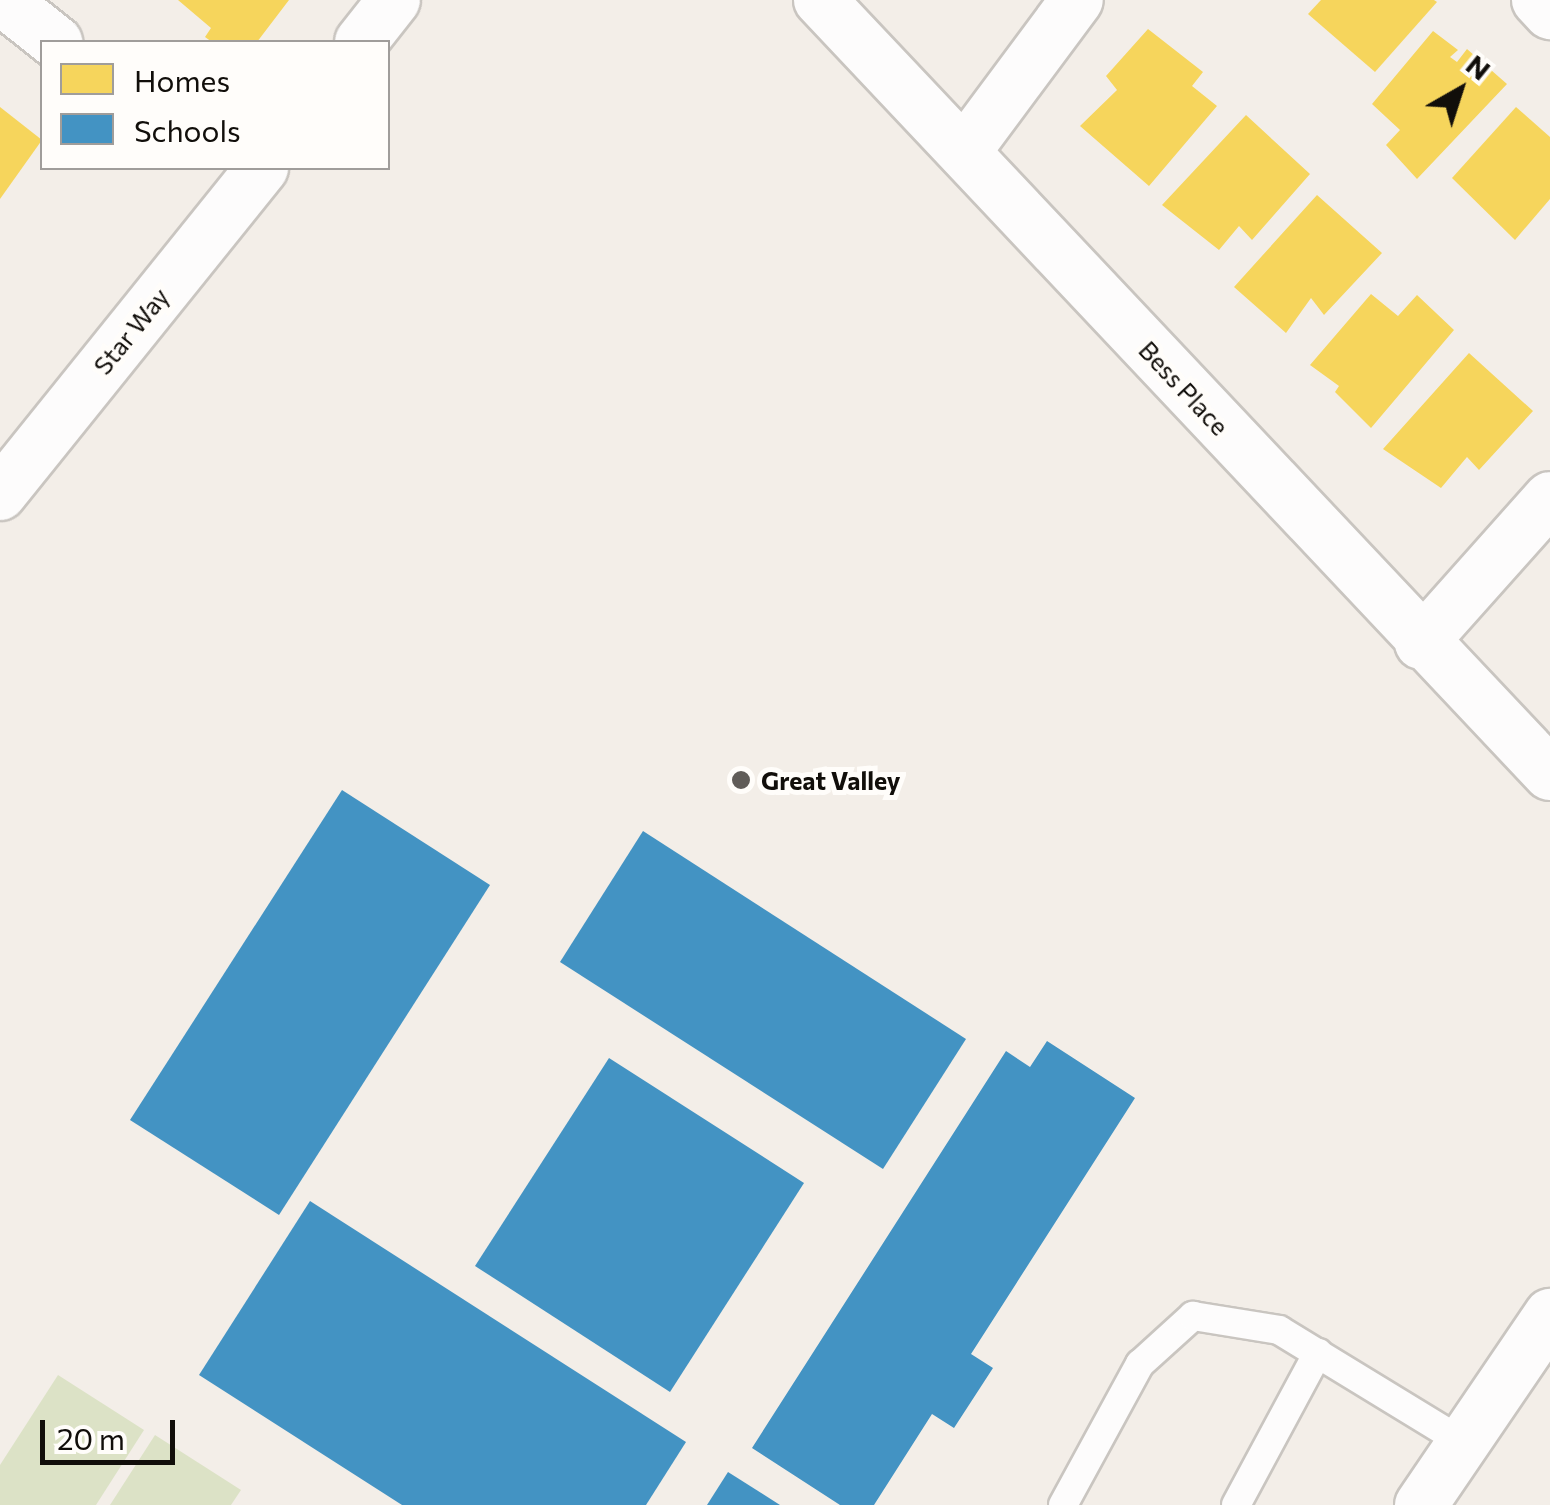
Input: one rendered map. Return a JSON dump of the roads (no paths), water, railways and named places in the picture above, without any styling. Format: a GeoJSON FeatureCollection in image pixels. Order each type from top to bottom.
{"type":"FeatureCollection","features":[{"type":"Feature","properties":{"kind":"street"},"geometry":{"type":"LineString","coordinates":[[3,0],[53,40]]}},
{"type":"Feature","properties":{"kind":"street"},"geometry":{"type":"LineString","coordinates":[[362,40],[394,0]]}},
{"type":"Feature","properties":{"kind":"street","name":"Bess Place"},"geometry":{"type":"LineString","coordinates":[[820,0],[1421,643],[1550,774]]}},
{"type":"Feature","properties":{"kind":"street"},"geometry":{"type":"LineString","coordinates":[[964,152],[1077,0]]}},
{"type":"Feature","properties":{"kind":"street"},"geometry":{"type":"LineString","coordinates":[[1538,0],[1550,13]]}},
{"type":"Feature","properties":{"kind":"street","name":"Star Way"},"geometry":{"type":"LineString","coordinates":[[0,494],[240,175]]}},
{"type":"Feature","properties":{"kind":"street"},"geometry":{"type":"LineString","coordinates":[[1421,643],[1550,498]]}},
{"type":"Feature","properties":{"kind":"street"},"geometry":{"type":"LineString","coordinates":[[1421,1505],[1550,1315]]}},
{"type":"Feature","properties":{"kind":"lane"},"geometry":{"type":"LineString","coordinates":[[1063,1505],[1140,1364],[1193,1316],[1280,1330],[1462,1442]]}},
{"type":"Feature","properties":{"kind":"lane"},"geometry":{"type":"LineString","coordinates":[[1236,1505],[1318,1353]]}},
{"type":"Feature","properties":{"kind":"place","name":"Great Valley"},"geometry":{"type":"Point","coordinates":[741,780]}}]}
